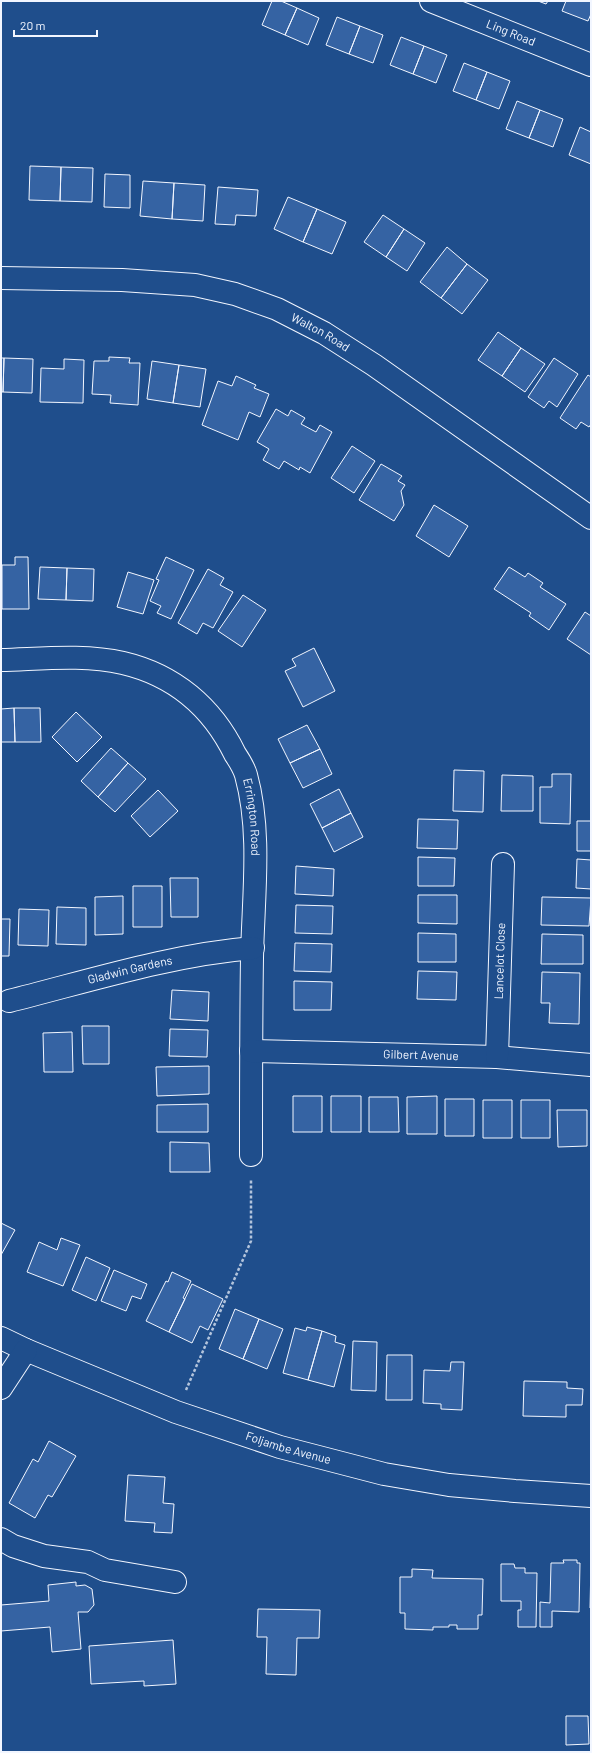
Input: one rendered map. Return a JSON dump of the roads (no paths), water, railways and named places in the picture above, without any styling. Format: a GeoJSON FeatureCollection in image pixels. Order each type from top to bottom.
{"type":"FeatureCollection","features":[{"type":"Feature","properties":{"kind":"street","name":"Ling Road"},"geometry":{"type":"LineString","coordinates":[[431,1],[591,65]]}},
{"type":"Feature","properties":{"kind":"street","name":"Walton Road"},"geometry":{"type":"LineString","coordinates":[[1,278],[122,280],[194,285],[235,294],[277,309],[324,333],[374,364],[591,518]]}},
{"type":"Feature","properties":{"kind":"street","name":"Errington Road"},"geometry":{"type":"LineString","coordinates":[[1,660],[79,658],[100,659],[124,663],[145,670],[167,680],[190,695],[212,715],[231,744],[246,774],[252,813],[256,869],[251,1051],[251,1155]]}},
{"type":"Feature","properties":{"kind":"street","name":"Lancelot Close"},"geometry":{"type":"LineString","coordinates":[[497,1057],[503,864]]}},
{"type":"Feature","properties":{"kind":"street","name":"Gladwin Gardens"},"geometry":{"type":"LineString","coordinates":[[9,1001],[170,960],[224,950],[253,948]]}},
{"type":"Feature","properties":{"kind":"street","name":"Gilbert Avenue"},"geometry":{"type":"LineString","coordinates":[[251,1051],[497,1057],[591,1065]]}},
{"type":"Feature","properties":{"kind":"street","name":"Foljambe Avenue"},"geometry":{"type":"LineString","coordinates":[[1,1338],[26,1350],[176,1412],[280,1447],[384,1474],[449,1485],[591,1496]]}},
{"type":"Feature","properties":{"kind":"street"},"geometry":{"type":"LineString","coordinates":[[1,1388],[26,1350]]}},
{"type":"Feature","properties":{"kind":"street"},"geometry":{"type":"LineString","coordinates":[[1,1539],[13,1546],[44,1556],[88,1562],[105,1570],[175,1582]]}}]}
